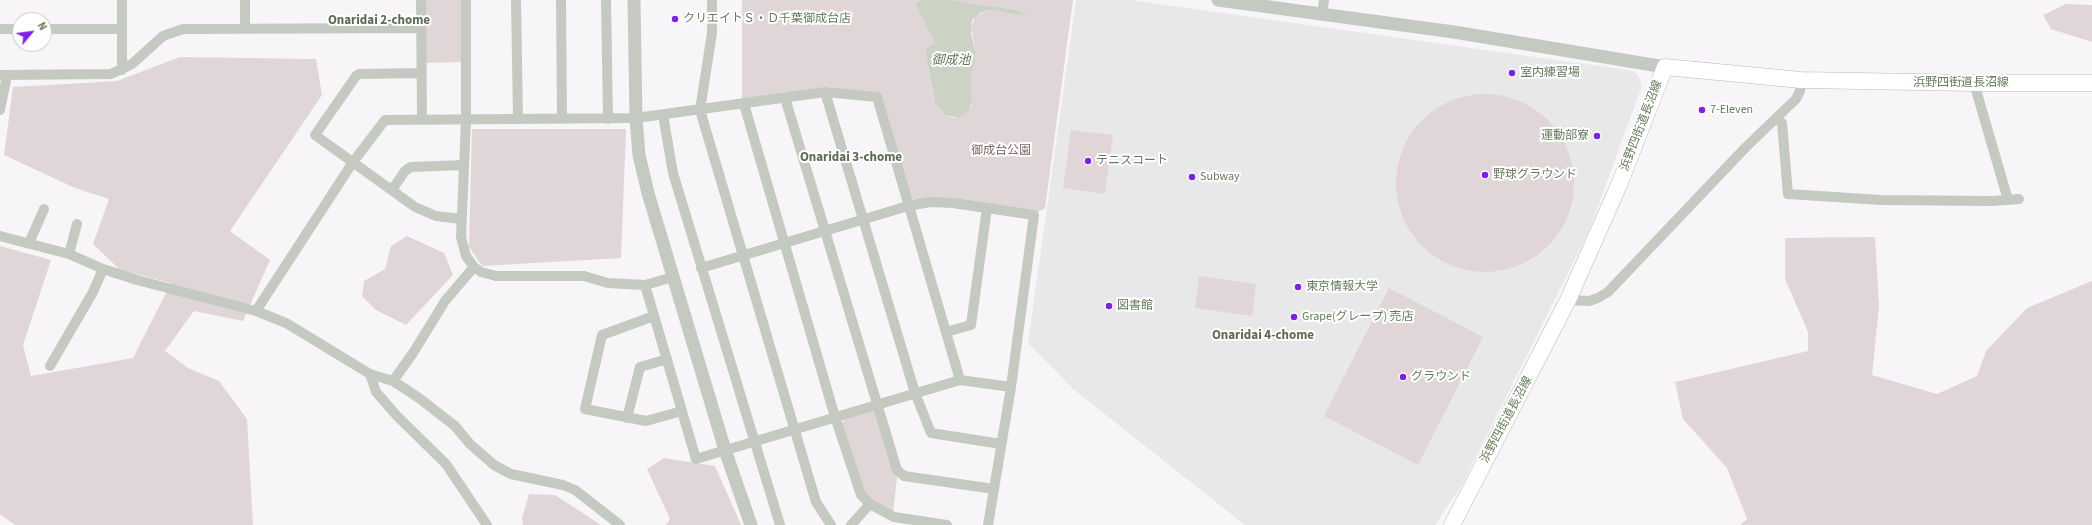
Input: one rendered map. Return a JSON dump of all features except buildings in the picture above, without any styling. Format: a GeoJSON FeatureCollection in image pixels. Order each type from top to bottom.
{"type":"FeatureCollection","features":[{"type":"Feature","properties":{"kind":"main road","name":"浜野四街道長沼線"},"geometry":{"type":"LineString","coordinates":[[1452,525],[1568,300],[1619,185],[1665,67],[1801,80],[1974,83],[2092,83]]}},
{"type":"Feature","properties":{"kind":"street"},"geometry":{"type":"LineString","coordinates":[[122,0],[122,70]]}},
{"type":"Feature","properties":{"kind":"street"},"geometry":{"type":"LineString","coordinates":[[245,0],[245,28]]}},
{"type":"Feature","properties":{"kind":"street"},"geometry":{"type":"LineString","coordinates":[[421,0],[422,119]]}},
{"type":"Feature","properties":{"kind":"street"},"geometry":{"type":"LineString","coordinates":[[466,0],[466,120],[461,219],[462,247],[474,267],[481,272],[496,276],[584,276],[608,283],[645,285],[674,277]]}},
{"type":"Feature","properties":{"kind":"street"},"geometry":{"type":"LineString","coordinates":[[516,0],[518,119]]}},
{"type":"Feature","properties":{"kind":"street"},"geometry":{"type":"LineString","coordinates":[[561,0],[562,119]]}},
{"type":"Feature","properties":{"kind":"street"},"geometry":{"type":"LineString","coordinates":[[606,0],[608,119]]}},
{"type":"Feature","properties":{"kind":"street"},"geometry":{"type":"LineString","coordinates":[[634,0],[636,118],[639,155],[648,193],[725,450],[751,525]]}},
{"type":"Feature","properties":{"kind":"street"},"geometry":{"type":"LineString","coordinates":[[712,0],[712,33],[700,110],[816,502],[831,525]]}},
{"type":"Feature","properties":{"kind":"street"},"geometry":{"type":"LineString","coordinates":[[1218,0],[1454,32],[1665,67]]}},
{"type":"Feature","properties":{"kind":"street"},"geometry":{"type":"LineString","coordinates":[[1322,15],[1324,0]]}},
{"type":"Feature","properties":{"kind":"street"},"geometry":{"type":"LineString","coordinates":[[0,110],[4,75],[98,75],[122,70],[138,59],[155,42],[174,32],[195,28],[421,28]]}},
{"type":"Feature","properties":{"kind":"street"},"geometry":{"type":"LineString","coordinates":[[0,29],[12,29]]}},
{"type":"Feature","properties":{"kind":"street"},"geometry":{"type":"LineString","coordinates":[[52,29],[122,29]]}},
{"type":"Feature","properties":{"kind":"street"},"geometry":{"type":"LineString","coordinates":[[422,73],[359,74],[352,79],[315,135],[415,208],[436,216],[461,219]]}},
{"type":"Feature","properties":{"kind":"street"},"geometry":{"type":"LineString","coordinates":[[1568,300],[1589,302],[1608,292],[1740,153],[1796,99],[1800,91],[1801,80]]}},
{"type":"Feature","properties":{"kind":"street"},"geometry":{"type":"LineString","coordinates":[[1776,118],[1782,123],[1788,194],[1881,200],[2014,200],[1974,83]]}},
{"type":"Feature","properties":{"kind":"street"},"geometry":{"type":"LineString","coordinates":[[256,311],[353,162],[385,120],[636,118],[825,92],[876,97],[960,380]]}},
{"type":"Feature","properties":{"kind":"street"},"geometry":{"type":"LineString","coordinates":[[825,92],[915,393],[931,433],[1001,444]]}},
{"type":"Feature","properties":{"kind":"street"},"geometry":{"type":"LineString","coordinates":[[785,98],[824,231],[899,474],[994,489]]}},
{"type":"Feature","properties":{"kind":"street"},"geometry":{"type":"LineString","coordinates":[[744,104],[835,417],[861,495],[870,504],[894,516],[947,525]]}},
{"type":"Feature","properties":{"kind":"street"},"geometry":{"type":"LineString","coordinates":[[663,115],[673,173],[780,525]]}},
{"type":"Feature","properties":{"kind":"street"},"geometry":{"type":"LineString","coordinates":[[392,190],[405,171],[411,167],[464,165]]}},
{"type":"Feature","properties":{"kind":"street"},"geometry":{"type":"LineString","coordinates":[[701,268],[908,206],[930,202],[953,203],[1034,215],[1011,387],[988,525]]}},
{"type":"Feature","properties":{"kind":"street"},"geometry":{"type":"LineString","coordinates":[[946,332],[971,325],[987,208]]}},
{"type":"Feature","properties":{"kind":"street"},"geometry":{"type":"LineString","coordinates":[[29,243],[44,209]]}},
{"type":"Feature","properties":{"kind":"street"},"geometry":{"type":"LineString","coordinates":[[69,254],[77,224]]}},
{"type":"Feature","properties":{"kind":"street"},"geometry":{"type":"LineString","coordinates":[[0,236],[69,254],[103,269],[256,311],[286,323],[370,374],[393,381],[438,411],[494,465],[511,474],[563,485],[575,490],[620,525]]}},
{"type":"Feature","properties":{"kind":"street"},"geometry":{"type":"LineString","coordinates":[[393,381],[413,354],[445,301],[474,267]]}},
{"type":"Feature","properties":{"kind":"street"},"geometry":{"type":"LineString","coordinates":[[50,366],[93,292],[103,269]]}},
{"type":"Feature","properties":{"kind":"street"},"geometry":{"type":"LineString","coordinates":[[645,285],[696,459],[960,380],[1011,387]]}},
{"type":"Feature","properties":{"kind":"street"},"geometry":{"type":"LineString","coordinates":[[654,316],[602,335],[585,410],[646,421],[682,411]]}},
{"type":"Feature","properties":{"kind":"street"},"geometry":{"type":"LineString","coordinates":[[627,418],[640,368],[666,359]]}},
{"type":"Feature","properties":{"kind":"street"},"geometry":{"type":"LineString","coordinates":[[370,374],[376,392],[397,416],[446,464],[487,525]]}},
{"type":"Feature","properties":{"kind":"street"},"geometry":{"type":"LineString","coordinates":[[851,525],[870,504]]}},
{"type":"Feature","properties":{"kind":"shaded area","name":"東京情報大学"},"geometry":{"type":"Polygon","coordinates":[[[1076,0],[1130,0],[1635,72],[1642,86],[1589,231],[1463,483],[1435,525],[1245,525],[1073,389],[1028,343],[1076,0]]]}},
{"type":"Feature","properties":{"kind":"green space"},"geometry":{"type":"Polygon","coordinates":[[[424,0],[463,0],[463,62],[426,63],[424,0]]]}},
{"type":"Feature","properties":{"kind":"green space","name":"御成台公園"},"geometry":{"type":"Polygon","coordinates":[[[742,0],[921,0],[915,3],[936,43],[926,48],[934,100],[945,115],[954,118],[971,106],[971,73],[975,63],[976,53],[971,28],[975,16],[989,10],[1025,16],[1026,14],[1017,10],[951,0],[1073,0],[1045,208],[1038,212],[915,201],[910,197],[880,95],[827,87],[742,99],[742,0]]]}},
{"type":"Feature","properties":{"kind":"green space"},"geometry":{"type":"Polygon","coordinates":[[[2066,4],[2092,5],[2092,42],[2051,29],[2043,15],[2066,4]]]}},
{"type":"Feature","properties":{"kind":"green space"},"geometry":{"type":"Polygon","coordinates":[[[180,57],[316,59],[322,95],[230,231],[270,260],[243,321],[194,311],[165,351],[188,368],[219,381],[247,419],[253,525],[15,525],[0,514],[0,246],[51,260],[23,345],[31,376],[133,358],[171,283],[120,270],[93,244],[109,199],[75,188],[4,155],[13,87],[117,81],[180,57]]]}},
{"type":"Feature","properties":{"kind":"green space","name":"野球グラウンド"},"geometry":{"type":"Polygon","coordinates":[[[1476,94],[1494,94],[1527,104],[1542,114],[1554,126],[1564,141],[1570,157],[1574,174],[1574,192],[1570,209],[1564,225],[1554,240],[1542,252],[1527,262],[1511,268],[1494,272],[1476,272],[1443,262],[1428,252],[1416,240],[1406,225],[1400,209],[1396,192],[1396,174],[1406,141],[1416,126],[1428,114],[1443,104],[1459,98],[1476,94]]]}},
{"type":"Feature","properties":{"kind":"green space"},"geometry":{"type":"Polygon","coordinates":[[[472,129],[626,129],[621,258],[482,266],[469,247],[472,129]]]}},
{"type":"Feature","properties":{"kind":"green space","name":"テニスコート"},"geometry":{"type":"Polygon","coordinates":[[[1071,130],[1113,135],[1105,194],[1063,188],[1071,130]]]}},
{"type":"Feature","properties":{"kind":"green space"},"geometry":{"type":"Polygon","coordinates":[[[407,236],[444,253],[453,275],[406,325],[376,310],[362,296],[364,281],[385,269],[391,246],[407,236]]]}},
{"type":"Feature","properties":{"kind":"green space"},"geometry":{"type":"Polygon","coordinates":[[[1875,237],[1879,306],[1872,375],[1937,394],[1977,376],[1986,351],[2027,308],[2092,281],[2092,525],[1740,525],[1747,519],[1727,468],[1683,419],[1675,382],[1808,351],[1808,332],[1785,279],[1785,238],[1875,237]]]}},
{"type":"Feature","properties":{"kind":"green space"},"geometry":{"type":"Polygon","coordinates":[[[1199,276],[1256,284],[1252,316],[1195,308],[1199,276]]]}},
{"type":"Feature","properties":{"kind":"green space","name":"グラウンド"},"geometry":{"type":"Polygon","coordinates":[[[1389,288],[1483,337],[1418,465],[1324,416],[1389,288]]]}},
{"type":"Feature","properties":{"kind":"green space"},"geometry":{"type":"Polygon","coordinates":[[[873,411],[877,414],[897,478],[893,513],[865,495],[841,425],[844,420],[873,411]]]}},
{"type":"Feature","properties":{"kind":"green space"},"geometry":{"type":"Polygon","coordinates":[[[664,458],[715,466],[741,525],[666,525],[670,519],[647,469],[664,458]]]}},
{"type":"Feature","properties":{"kind":"green space"},"geometry":{"type":"Polygon","coordinates":[[[529,494],[555,495],[601,525],[523,525],[522,518],[529,494]]]}},
{"type":"Feature","properties":{"kind":"water","name":"御成池"},"geometry":{"type":"Polygon","coordinates":[[[921,0],[951,0],[1017,10],[1026,14],[1025,16],[989,10],[980,13],[972,20],[971,33],[976,53],[975,63],[971,73],[972,101],[969,110],[959,118],[945,115],[935,103],[926,48],[935,43],[915,3],[921,0]]]}},
{"type":"Feature","properties":{"kind":"place","name":"クリエイトＳ・Ｄ千葉御成台店"},"geometry":{"type":"Point","coordinates":[675,19]}},
{"type":"Feature","properties":{"kind":"place","name":"室内練習場"},"geometry":{"type":"Point","coordinates":[1512,73]}},
{"type":"Feature","properties":{"kind":"place","name":"7-Eleven"},"geometry":{"type":"Point","coordinates":[1702,110]}},
{"type":"Feature","properties":{"kind":"place","name":"運動部寮"},"geometry":{"type":"Point","coordinates":[1597,136]}},
{"type":"Feature","properties":{"kind":"place","name":"テニスコート"},"geometry":{"type":"Point","coordinates":[1088,161]}},
{"type":"Feature","properties":{"kind":"place","name":"野球グラウンド"},"geometry":{"type":"Point","coordinates":[1485,175]}},
{"type":"Feature","properties":{"kind":"place","name":"Subway"},"geometry":{"type":"Point","coordinates":[1192,177]}},
{"type":"Feature","properties":{"kind":"place","name":"東京情報大学"},"geometry":{"type":"Point","coordinates":[1298,287]}},
{"type":"Feature","properties":{"kind":"place","name":"図書館"},"geometry":{"type":"Point","coordinates":[1109,306]}},
{"type":"Feature","properties":{"kind":"place","name":"Grape(グレープ) 売店"},"geometry":{"type":"Point","coordinates":[1294,317]}},
{"type":"Feature","properties":{"kind":"place","name":"グラウンド"},"geometry":{"type":"Point","coordinates":[1403,377]}},
{"type":"Feature","properties":{"kind":"district","name":"Onaridai 2-chome"},"geometry":{"type":"Point","coordinates":[379,21]}},
{"type":"Feature","properties":{"kind":"district","name":"Onaridai 3-chome"},"geometry":{"type":"Point","coordinates":[851,158]}},
{"type":"Feature","properties":{"kind":"district","name":"Onaridai 4-chome"},"geometry":{"type":"Point","coordinates":[1263,336]}}]}
